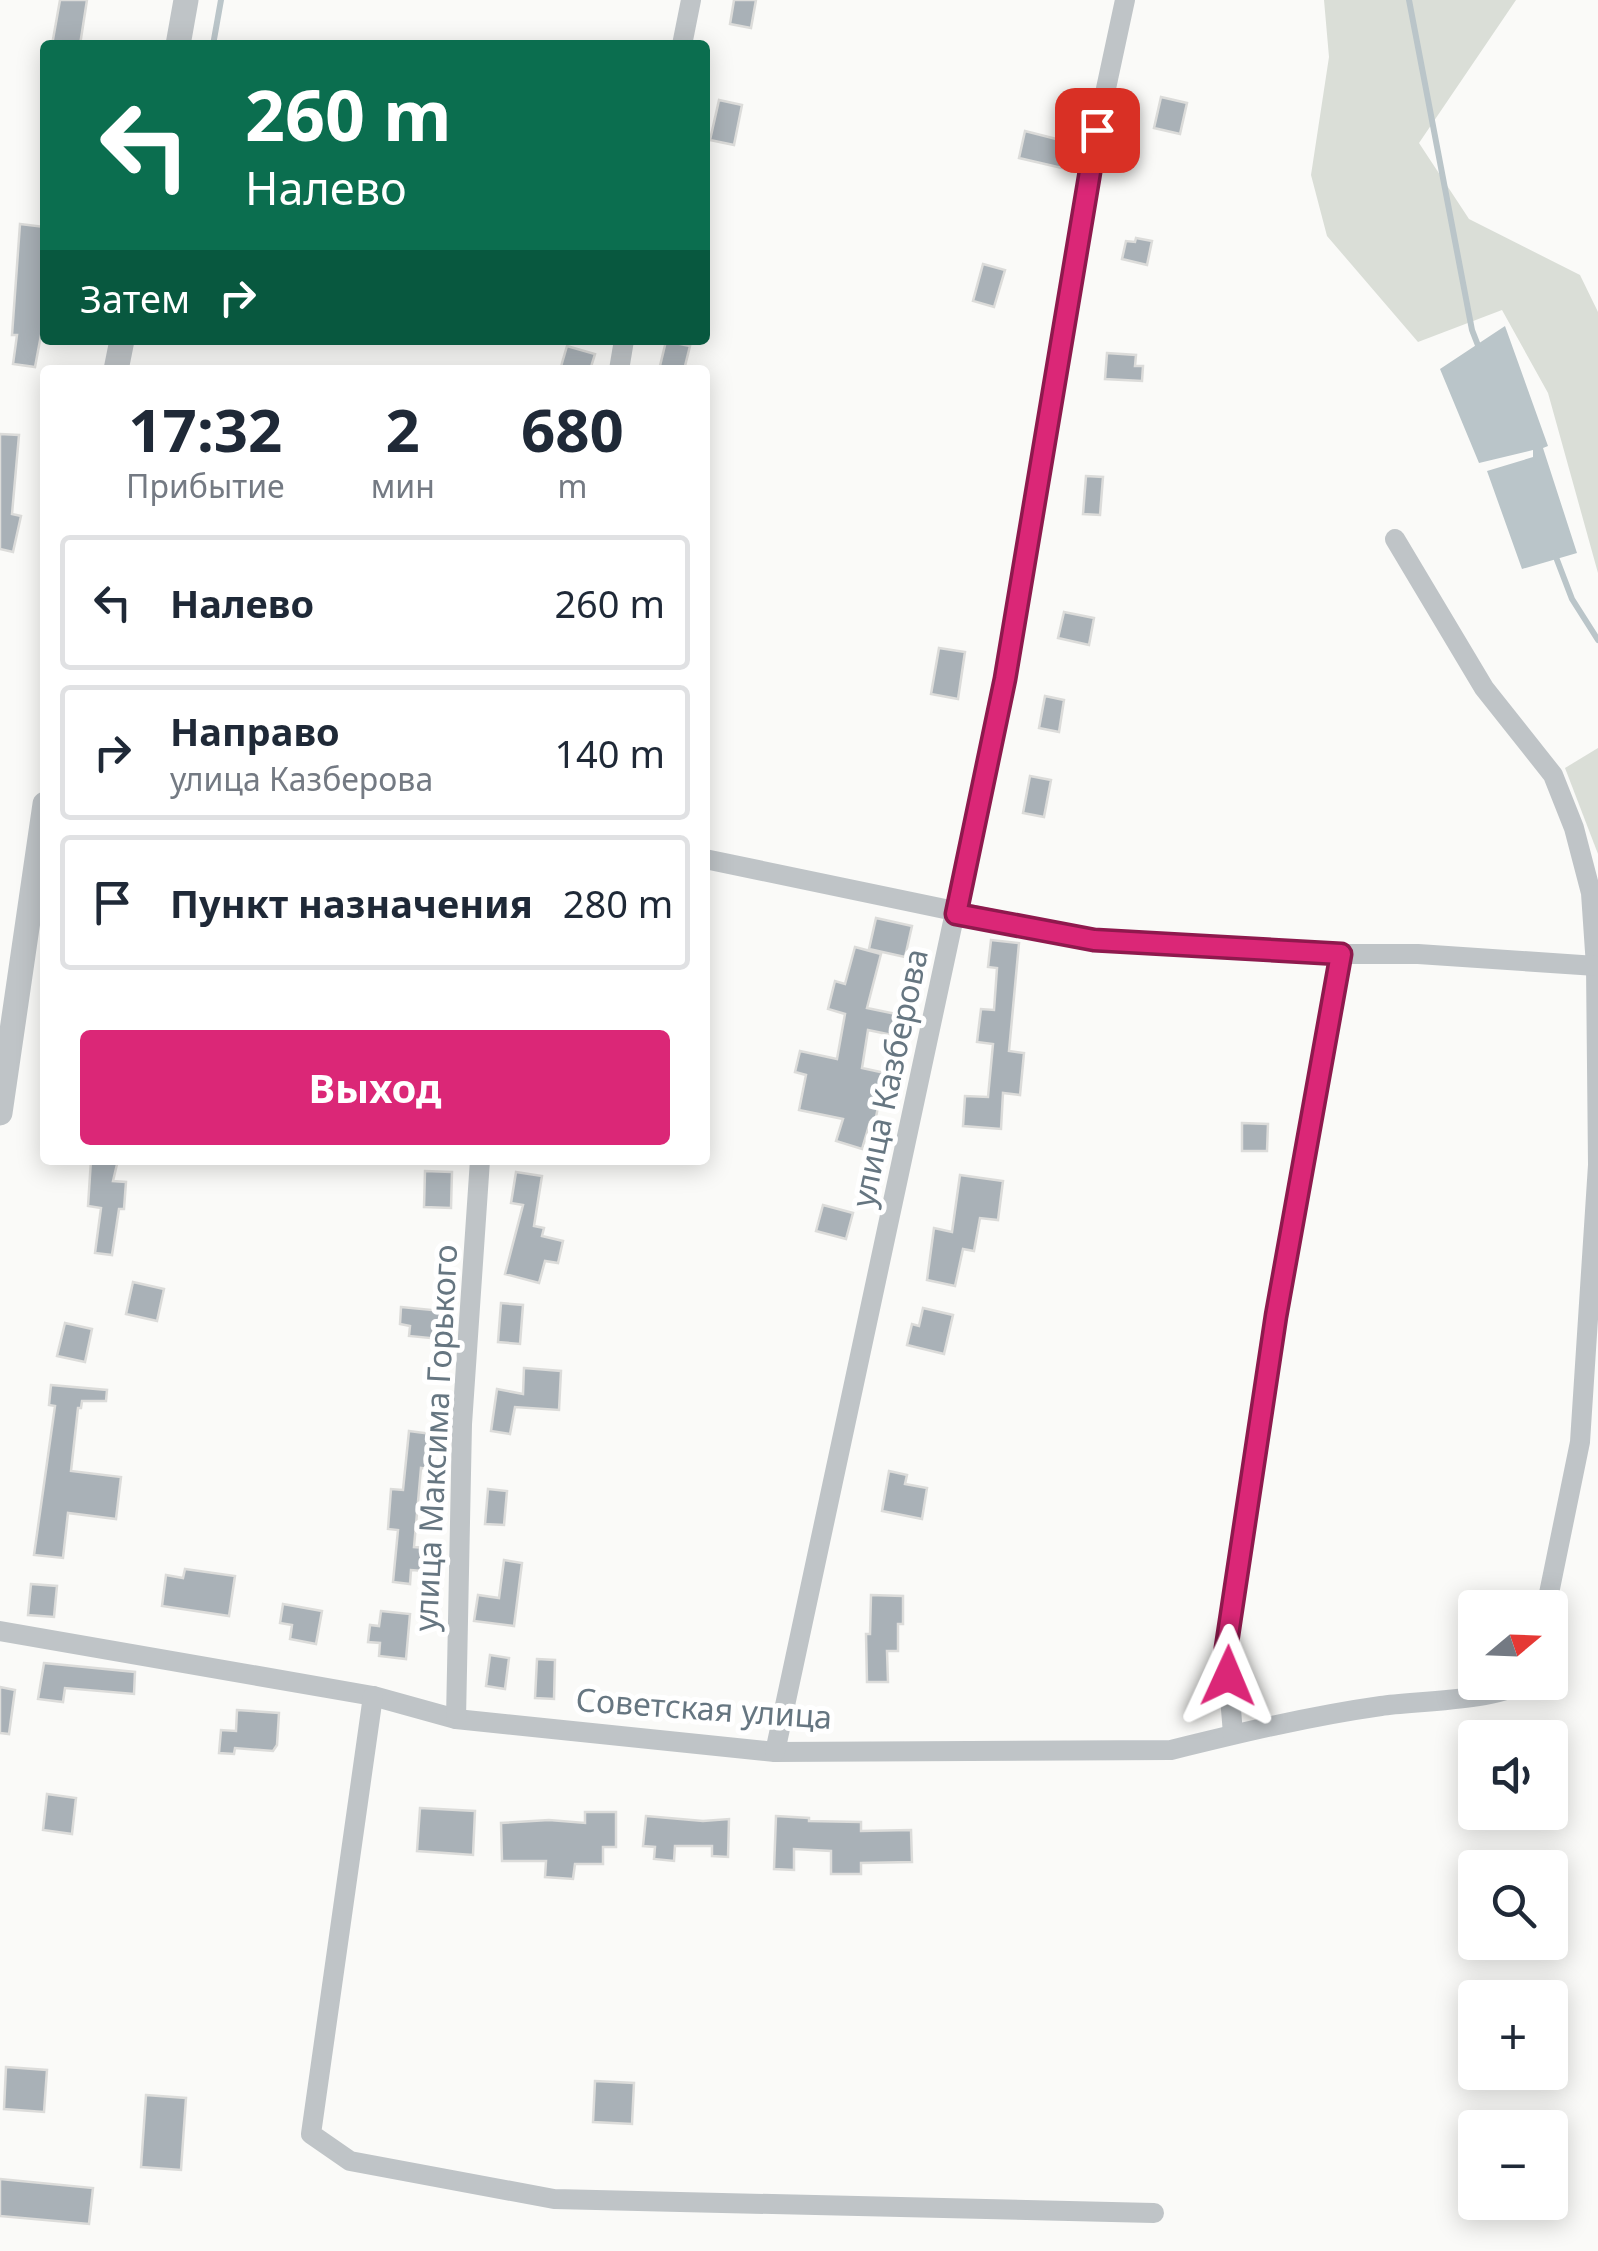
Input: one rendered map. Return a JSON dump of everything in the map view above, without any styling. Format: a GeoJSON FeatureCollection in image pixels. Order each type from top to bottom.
{"type":"FeatureCollection","features":[{"type":"Feature","properties":{"kind":"street"},"geometry":{"type":"LineString","coordinates":[[179,40],[186,0]]}},
{"type":"Feature","properties":{"kind":"street"},"geometry":{"type":"LineString","coordinates":[[683,40],[691,0]]}},
{"type":"Feature","properties":{"kind":"street","name":"улица Казберова"},"geometry":{"type":"LineString","coordinates":[[775,1752],[1005,679],[1090,163],[1126,0]]}},
{"type":"Feature","properties":{"kind":"street"},"geometry":{"type":"LineString","coordinates":[[1395,539],[1484,688],[1553,775],[1574,828],[1591,893],[1596,966],[1598,1165],[1580,1442],[1550,1590]]}},
{"type":"Feature","properties":{"kind":"street"},"geometry":{"type":"LineString","coordinates":[[0,1113],[40,838]]}},
{"type":"Feature","properties":{"kind":"street"},"geometry":{"type":"LineString","coordinates":[[710,860],[1094,940],[1596,966]]}},
{"type":"Feature","properties":{"kind":"street"},"geometry":{"type":"LineString","coordinates":[[1233,1734],[1226,1648],[1276,1316],[1341,954]]}},
{"type":"Feature","properties":{"kind":"street","name":"улица Максима Горького"},"geometry":{"type":"LineString","coordinates":[[456,1719],[462,1424],[480,1165]]}},
{"type":"Feature","properties":{"kind":"street","name":"Советская улица"},"geometry":{"type":"LineString","coordinates":[[0,1631],[373,1696],[456,1719],[775,1752],[1170,1750],[1378,1706],[1458,1697]]}},
{"type":"Feature","properties":{"kind":"street"},"geometry":{"type":"LineString","coordinates":[[373,1696],[312,2134],[350,2160],[554,2199],[1154,2214]]}},
{"type":"Feature","properties":{"kind":"shaded area"},"geometry":{"type":"Polygon","coordinates":[[[1324,0],[1516,0],[1419,143],[1469,219],[1580,275],[1598,312],[1598,573],[1548,393],[1502,310],[1418,342],[1327,236],[1311,175],[1329,57],[1324,0]]]}},
{"type":"Feature","properties":{"kind":"shaded area"},"geometry":{"type":"Polygon","coordinates":[[[1505,326],[1548,446],[1543,448],[1577,553],[1522,569],[1487,471],[1533,457],[1533,450],[1479,463],[1440,369],[1505,326]]]}},
{"type":"Feature","properties":{"kind":"shaded area"},"geometry":{"type":"Polygon","coordinates":[[[1598,748],[1598,854],[1565,768],[1598,748]]]}},
{"type":"Feature","properties":{"kind":"building"},"geometry":{"type":"Polygon","coordinates":[[[60,0],[87,0],[81,40],[53,40],[60,0]]]}},
{"type":"Feature","properties":{"kind":"building"},"geometry":{"type":"Polygon","coordinates":[[[734,0],[756,0],[751,28],[730,24],[734,0]]]}},
{"type":"Feature","properties":{"kind":"building"},"geometry":{"type":"Polygon","coordinates":[[[1161,97],[1187,103],[1180,134],[1154,128],[1161,97]]]}},
{"type":"Feature","properties":{"kind":"building"},"geometry":{"type":"Polygon","coordinates":[[[719,100],[742,105],[734,145],[710,140],[719,100]]]}},
{"type":"Feature","properties":{"kind":"building"},"geometry":{"type":"Polygon","coordinates":[[[1025,131],[1068,142],[1062,168],[1019,158],[1025,131]]]}},
{"type":"Feature","properties":{"kind":"building"},"geometry":{"type":"Polygon","coordinates":[[[20,224],[40,226],[40,340],[35,367],[13,364],[17,335],[12,335],[20,224]]]}},
{"type":"Feature","properties":{"kind":"building"},"geometry":{"type":"Polygon","coordinates":[[[1136,238],[1152,241],[1147,265],[1122,259],[1126,241],[1135,242],[1136,238]]]}},
{"type":"Feature","properties":{"kind":"building"},"geometry":{"type":"Polygon","coordinates":[[[983,264],[1005,270],[994,307],[973,301],[983,264]]]}},
{"type":"Feature","properties":{"kind":"building"},"geometry":{"type":"Polygon","coordinates":[[[665,345],[690,346],[685,365],[660,365],[665,345]]]}},
{"type":"Feature","properties":{"kind":"building"},"geometry":{"type":"Polygon","coordinates":[[[567,346],[595,354],[592,365],[561,365],[567,346]]]}},
{"type":"Feature","properties":{"kind":"building"},"geometry":{"type":"Polygon","coordinates":[[[1107,353],[1136,355],[1135,366],[1143,366],[1142,381],[1105,379],[1107,353]]]}},
{"type":"Feature","properties":{"kind":"building"},"geometry":{"type":"Polygon","coordinates":[[[0,434],[19,435],[12,514],[21,516],[13,552],[0,549],[0,434]]]}},
{"type":"Feature","properties":{"kind":"building"},"geometry":{"type":"Polygon","coordinates":[[[1086,476],[1103,477],[1100,515],[1083,514],[1086,476]]]}},
{"type":"Feature","properties":{"kind":"building"},"geometry":{"type":"Polygon","coordinates":[[[1064,612],[1094,618],[1089,645],[1058,638],[1064,612]]]}},
{"type":"Feature","properties":{"kind":"building"},"geometry":{"type":"Polygon","coordinates":[[[939,648],[965,652],[958,699],[931,694],[939,648]]]}},
{"type":"Feature","properties":{"kind":"building"},"geometry":{"type":"Polygon","coordinates":[[[1045,696],[1064,700],[1059,732],[1039,728],[1045,696]]]}},
{"type":"Feature","properties":{"kind":"building"},"geometry":{"type":"Polygon","coordinates":[[[1030,776],[1051,780],[1044,817],[1023,813],[1030,776]]]}},
{"type":"Feature","properties":{"kind":"building"},"geometry":{"type":"Polygon","coordinates":[[[876,918],[912,926],[905,957],[869,949],[876,918]]]}},
{"type":"Feature","properties":{"kind":"building"},"geometry":{"type":"Polygon","coordinates":[[[991,940],[1019,943],[1009,1051],[1024,1053],[1020,1095],[1003,1093],[1001,1129],[963,1126],[965,1096],[988,1097],[993,1044],[977,1042],[981,1009],[994,1010],[997,968],[988,967],[991,940]]]}},
{"type":"Feature","properties":{"kind":"building"},"geometry":{"type":"Polygon","coordinates":[[[855,947],[881,954],[867,1008],[896,1014],[892,1035],[868,1030],[862,1068],[885,1073],[875,1122],[870,1122],[862,1149],[836,1141],[843,1119],[799,1110],[806,1075],[795,1072],[800,1051],[837,1059],[845,1014],[828,1009],[835,981],[845,984],[855,947]]]}},
{"type":"Feature","properties":{"kind":"building"},"geometry":{"type":"Polygon","coordinates":[[[1242,1123],[1268,1124],[1267,1151],[1242,1151],[1242,1123]]]}},
{"type":"Feature","properties":{"kind":"building"},"geometry":{"type":"Polygon","coordinates":[[[91,1165],[117,1165],[113,1181],[126,1182],[124,1209],[119,1209],[112,1255],[95,1253],[101,1208],[88,1206],[91,1165]]]}},
{"type":"Feature","properties":{"kind":"building"},"geometry":{"type":"Polygon","coordinates":[[[425,1171],[452,1172],[451,1208],[424,1207],[425,1171]]]}},
{"type":"Feature","properties":{"kind":"building"},"geometry":{"type":"Polygon","coordinates":[[[516,1172],[542,1176],[534,1226],[544,1228],[542,1236],[563,1241],[558,1263],[545,1261],[539,1283],[505,1274],[523,1205],[511,1203],[516,1172]]]}},
{"type":"Feature","properties":{"kind":"building"},"geometry":{"type":"Polygon","coordinates":[[[960,1175],[1003,1181],[998,1220],[980,1218],[974,1251],[963,1249],[955,1286],[927,1280],[934,1228],[952,1232],[960,1175]]]}},
{"type":"Feature","properties":{"kind":"building"},"geometry":{"type":"Polygon","coordinates":[[[823,1205],[853,1213],[846,1239],[816,1231],[823,1205]]]}},
{"type":"Feature","properties":{"kind":"building"},"geometry":{"type":"Polygon","coordinates":[[[133,1282],[164,1289],[157,1321],[126,1314],[133,1282]]]}},
{"type":"Feature","properties":{"kind":"building"},"geometry":{"type":"Polygon","coordinates":[[[501,1303],[523,1305],[520,1344],[498,1342],[501,1303]]]}},
{"type":"Feature","properties":{"kind":"building"},"geometry":{"type":"Polygon","coordinates":[[[401,1307],[443,1311],[440,1339],[409,1336],[410,1326],[400,1324],[401,1307]]]}},
{"type":"Feature","properties":{"kind":"building"},"geometry":{"type":"Polygon","coordinates":[[[923,1308],[953,1315],[944,1354],[907,1345],[912,1324],[919,1326],[923,1308]]]}},
{"type":"Feature","properties":{"kind":"building"},"geometry":{"type":"Polygon","coordinates":[[[65,1323],[92,1329],[85,1362],[57,1356],[65,1323]]]}},
{"type":"Feature","properties":{"kind":"building"},"geometry":{"type":"Polygon","coordinates":[[[524,1368],[561,1371],[559,1410],[515,1407],[510,1434],[491,1431],[497,1389],[523,1394],[524,1368]]]}},
{"type":"Feature","properties":{"kind":"building"},"geometry":{"type":"Polygon","coordinates":[[[51,1385],[107,1390],[106,1401],[82,1401],[78,1408],[71,1471],[121,1477],[116,1519],[68,1513],[63,1558],[34,1555],[55,1406],[49,1405],[51,1385]]]}},
{"type":"Feature","properties":{"kind":"building"},"geometry":{"type":"Polygon","coordinates":[[[409,1431],[432,1434],[428,1469],[421,1468],[414,1547],[426,1548],[424,1571],[411,1570],[410,1584],[393,1582],[398,1530],[388,1529],[391,1489],[403,1490],[409,1431]]]}},
{"type":"Feature","properties":{"kind":"building"},"geometry":{"type":"Polygon","coordinates":[[[889,1471],[907,1475],[905,1484],[927,1488],[922,1519],[882,1511],[889,1471]]]}},
{"type":"Feature","properties":{"kind":"building"},"geometry":{"type":"Polygon","coordinates":[[[488,1489],[507,1491],[504,1525],[485,1524],[488,1489]]]}},
{"type":"Feature","properties":{"kind":"building"},"geometry":{"type":"Polygon","coordinates":[[[504,1560],[522,1563],[514,1626],[474,1621],[478,1595],[499,1598],[504,1560]]]}},
{"type":"Feature","properties":{"kind":"building"},"geometry":{"type":"Polygon","coordinates":[[[185,1569],[235,1576],[229,1616],[162,1606],[166,1575],[183,1578],[185,1569]]]}},
{"type":"Feature","properties":{"kind":"building"},"geometry":{"type":"Polygon","coordinates":[[[31,1584],[57,1586],[54,1617],[28,1615],[31,1584]]]}},
{"type":"Feature","properties":{"kind":"building"},"geometry":{"type":"Polygon","coordinates":[[[871,1595],[903,1596],[898,1651],[887,1651],[888,1682],[867,1682],[866,1634],[870,1634],[871,1595]]]}},
{"type":"Feature","properties":{"kind":"building"},"geometry":{"type":"Polygon","coordinates":[[[283,1604],[322,1611],[316,1644],[290,1639],[292,1625],[280,1623],[283,1604]]]}},
{"type":"Feature","properties":{"kind":"building"},"geometry":{"type":"Polygon","coordinates":[[[381,1611],[410,1614],[406,1659],[379,1656],[380,1643],[368,1642],[370,1625],[379,1626],[381,1611]]]}},
{"type":"Feature","properties":{"kind":"building"},"geometry":{"type":"Polygon","coordinates":[[[490,1655],[509,1658],[505,1689],[486,1686],[490,1655]]]}},
{"type":"Feature","properties":{"kind":"building"},"geometry":{"type":"Polygon","coordinates":[[[537,1659],[555,1660],[554,1699],[535,1698],[537,1659]]]}},
{"type":"Feature","properties":{"kind":"building"},"geometry":{"type":"Polygon","coordinates":[[[44,1663],[135,1672],[134,1694],[65,1688],[63,1702],[38,1699],[44,1663]]]}},
{"type":"Feature","properties":{"kind":"building"},"geometry":{"type":"Polygon","coordinates":[[[0,1687],[15,1690],[9,1734],[0,1733],[0,1687]]]}},
{"type":"Feature","properties":{"kind":"building"},"geometry":{"type":"Polygon","coordinates":[[[237,1710],[279,1713],[277,1745],[273,1751],[235,1748],[234,1754],[219,1753],[221,1730],[236,1731],[237,1710]]]}},
{"type":"Feature","properties":{"kind":"building"},"geometry":{"type":"Polygon","coordinates":[[[47,1794],[76,1798],[72,1834],[43,1830],[47,1794]]]}},
{"type":"Feature","properties":{"kind":"building"},"geometry":{"type":"Polygon","coordinates":[[[420,1808],[475,1811],[473,1855],[417,1851],[420,1808]]]}},
{"type":"Feature","properties":{"kind":"building"},"geometry":{"type":"Polygon","coordinates":[[[585,1812],[616,1812],[616,1847],[603,1847],[603,1864],[575,1864],[573,1879],[545,1877],[546,1861],[502,1861],[501,1823],[585,1823],[585,1812]]]}},
{"type":"Feature","properties":{"kind":"building"},"geometry":{"type":"Polygon","coordinates":[[[646,1816],[729,1819],[728,1857],[712,1856],[712,1846],[675,1846],[674,1861],[654,1859],[655,1847],[643,1846],[646,1816]]]}},
{"type":"Feature","properties":{"kind":"building"},"geometry":{"type":"Polygon","coordinates":[[[776,1816],[861,1822],[861,1831],[911,1830],[912,1862],[861,1863],[861,1874],[831,1874],[831,1851],[794,1849],[794,1870],[774,1869],[776,1816]]]}},
{"type":"Feature","properties":{"kind":"building"},"geometry":{"type":"Polygon","coordinates":[[[6,2067],[47,2070],[44,2112],[4,2109],[6,2067]]]}},
{"type":"Feature","properties":{"kind":"building"},"geometry":{"type":"Polygon","coordinates":[[[595,2081],[634,2083],[632,2124],[593,2122],[595,2081]]]}},
{"type":"Feature","properties":{"kind":"building"},"geometry":{"type":"Polygon","coordinates":[[[146,2095],[186,2098],[181,2170],[141,2167],[146,2095]]]}},
{"type":"Feature","properties":{"kind":"building"},"geometry":{"type":"Polygon","coordinates":[[[0,2179],[93,2188],[89,2224],[0,2216],[0,2179]]]}},
{"type":"Feature","properties":{"kind":"waterway"},"geometry":{"type":"LineString","coordinates":[[214,40],[221,0]]}},
{"type":"Feature","properties":{"kind":"waterway"},"geometry":{"type":"LineString","coordinates":[[1409,0],[1472,330],[1479,348]]}},
{"type":"Feature","properties":{"kind":"waterway"},"geometry":{"type":"LineString","coordinates":[[1554,552],[1572,599],[1598,640]]}},
{"type":"Feature","properties":{"kind":"route"},"geometry":{"type":"LineString","coordinates":[[1097,130],[1005,679],[956,914],[1094,940],[1341,954],[1270,1353],[1226,1648],[1228,1676]]}}]}
